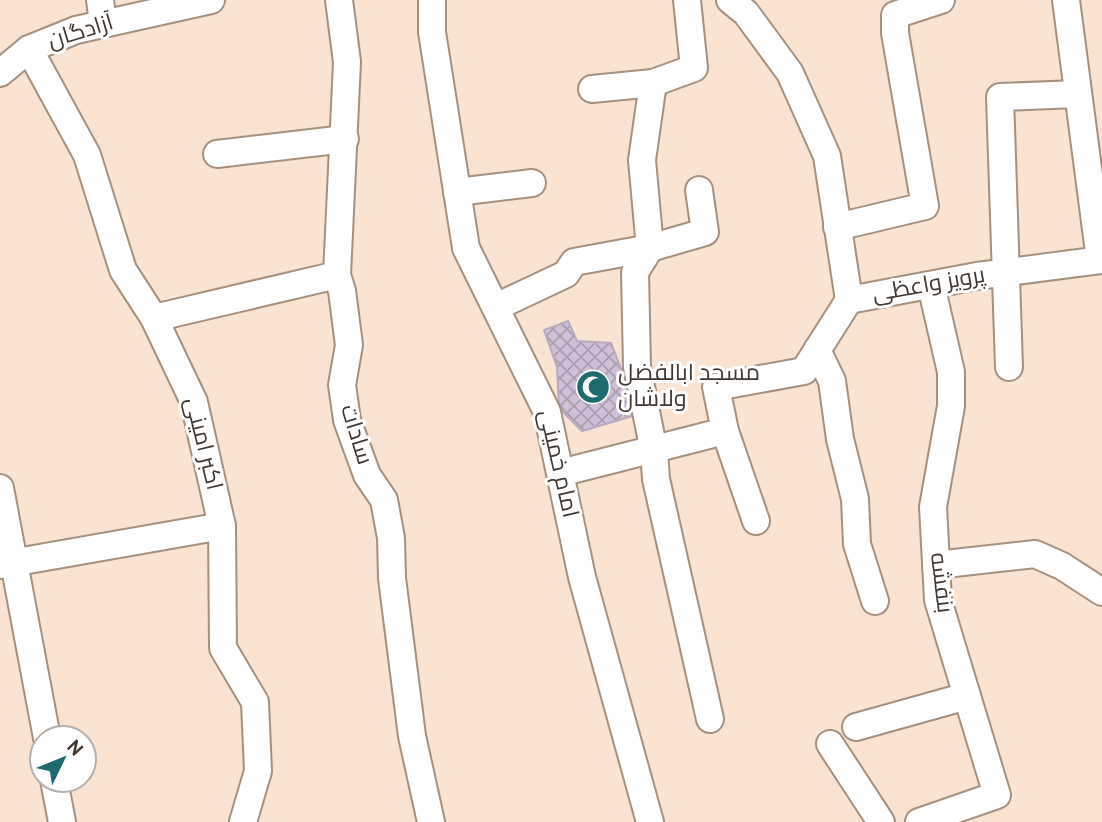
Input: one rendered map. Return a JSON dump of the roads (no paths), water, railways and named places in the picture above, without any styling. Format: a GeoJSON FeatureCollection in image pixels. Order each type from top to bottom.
{"type":"FeatureCollection","features":[{"type":"Feature","properties":{"kind":"street","name":"آزادگان"},"geometry":{"type":"LineString","coordinates":[[0,73],[29,49],[76,30],[101,12],[211,0]]}},
{"type":"Feature","properties":{"kind":"street","name":"سادات"},"geometry":{"type":"LineString","coordinates":[[339,0],[346,62],[345,139],[337,275],[342,290],[349,345],[342,385],[346,420],[367,475],[384,500],[391,538],[392,578],[412,736],[431,822]]}},
{"type":"Feature","properties":{"kind":"street","name":"امام خمینی"},"geometry":{"type":"LineString","coordinates":[[432,0],[432,32],[467,247],[498,306],[547,412],[582,577],[650,822]]}},
{"type":"Feature","properties":{"kind":"street"},"geometry":{"type":"LineString","coordinates":[[432,32],[448,0]]}},
{"type":"Feature","properties":{"kind":"street"},"geometry":{"type":"LineString","coordinates":[[592,89],[653,83],[694,68],[687,0]]}},
{"type":"Feature","properties":{"kind":"street"},"geometry":{"type":"LineString","coordinates":[[730,0],[746,13],[790,73],[827,156],[849,300]]}},
{"type":"Feature","properties":{"kind":"street"},"geometry":{"type":"LineString","coordinates":[[837,227],[925,206],[895,33],[895,16],[940,0]]}},
{"type":"Feature","properties":{"kind":"street"},"geometry":{"type":"LineString","coordinates":[[1066,0],[1101,260]]}},
{"type":"Feature","properties":{"kind":"street","name":"اکبر امينی"},"geometry":{"type":"LineString","coordinates":[[29,49],[87,155],[123,270],[154,318],[194,402],[222,526],[223,648],[255,702],[258,771],[243,822]]}},
{"type":"Feature","properties":{"kind":"street"},"geometry":{"type":"LineString","coordinates":[[653,83],[642,160],[650,248],[635,272],[637,367],[654,451],[656,479],[710,719]]}},
{"type":"Feature","properties":{"kind":"street"},"geometry":{"type":"LineString","coordinates":[[1009,367],[1000,97],[1078,94]]}},
{"type":"Feature","properties":{"kind":"street"},"geometry":{"type":"LineString","coordinates":[[218,154],[345,139]]}},
{"type":"Feature","properties":{"kind":"street"},"geometry":{"type":"LineString","coordinates":[[457,192],[532,183]]}},
{"type":"Feature","properties":{"kind":"street"},"geometry":{"type":"LineString","coordinates":[[498,306],[566,274],[574,261],[650,248],[705,232],[699,190]]}},
{"type":"Feature","properties":{"kind":"street","name":"پرویز واعظی"},"geometry":{"type":"LineString","coordinates":[[725,430],[716,387],[804,370],[849,300],[1101,260]]}},
{"type":"Feature","properties":{"kind":"street"},"geometry":{"type":"LineString","coordinates":[[154,318],[337,275]]}},
{"type":"Feature","properties":{"kind":"street","name":"بنفشه"},"geometry":{"type":"LineString","coordinates":[[919,822],[997,795],[937,600],[933,507],[951,406],[951,372],[931,285]]}},
{"type":"Feature","properties":{"kind":"street"},"geometry":{"type":"LineString","coordinates":[[817,350],[832,381],[840,439],[855,499],[857,544],[875,601]]}},
{"type":"Feature","properties":{"kind":"street"},"geometry":{"type":"LineString","coordinates":[[560,473],[654,451],[725,430],[756,521]]}},
{"type":"Feature","properties":{"kind":"street"},"geometry":{"type":"LineString","coordinates":[[0,488],[8,564],[44,724]]}},
{"type":"Feature","properties":{"kind":"street"},"geometry":{"type":"LineString","coordinates":[[8,564],[222,526]]}},
{"type":"Feature","properties":{"kind":"street"},"geometry":{"type":"LineString","coordinates":[[936,565],[1035,554],[1062,566],[1102,592]]}},
{"type":"Feature","properties":{"kind":"street"},"geometry":{"type":"LineString","coordinates":[[856,727],[967,696]]}},
{"type":"Feature","properties":{"kind":"street"},"geometry":{"type":"LineString","coordinates":[[830,744],[880,822]]}},
{"type":"Feature","properties":{"kind":"street"},"geometry":{"type":"LineString","coordinates":[[57,794],[62,822]]}},
{"type":"Feature","properties":{"kind":"place","name":"مسجد ابالفضل ولاشان"},"geometry":{"type":"Point","coordinates":[593,387]}}]}
